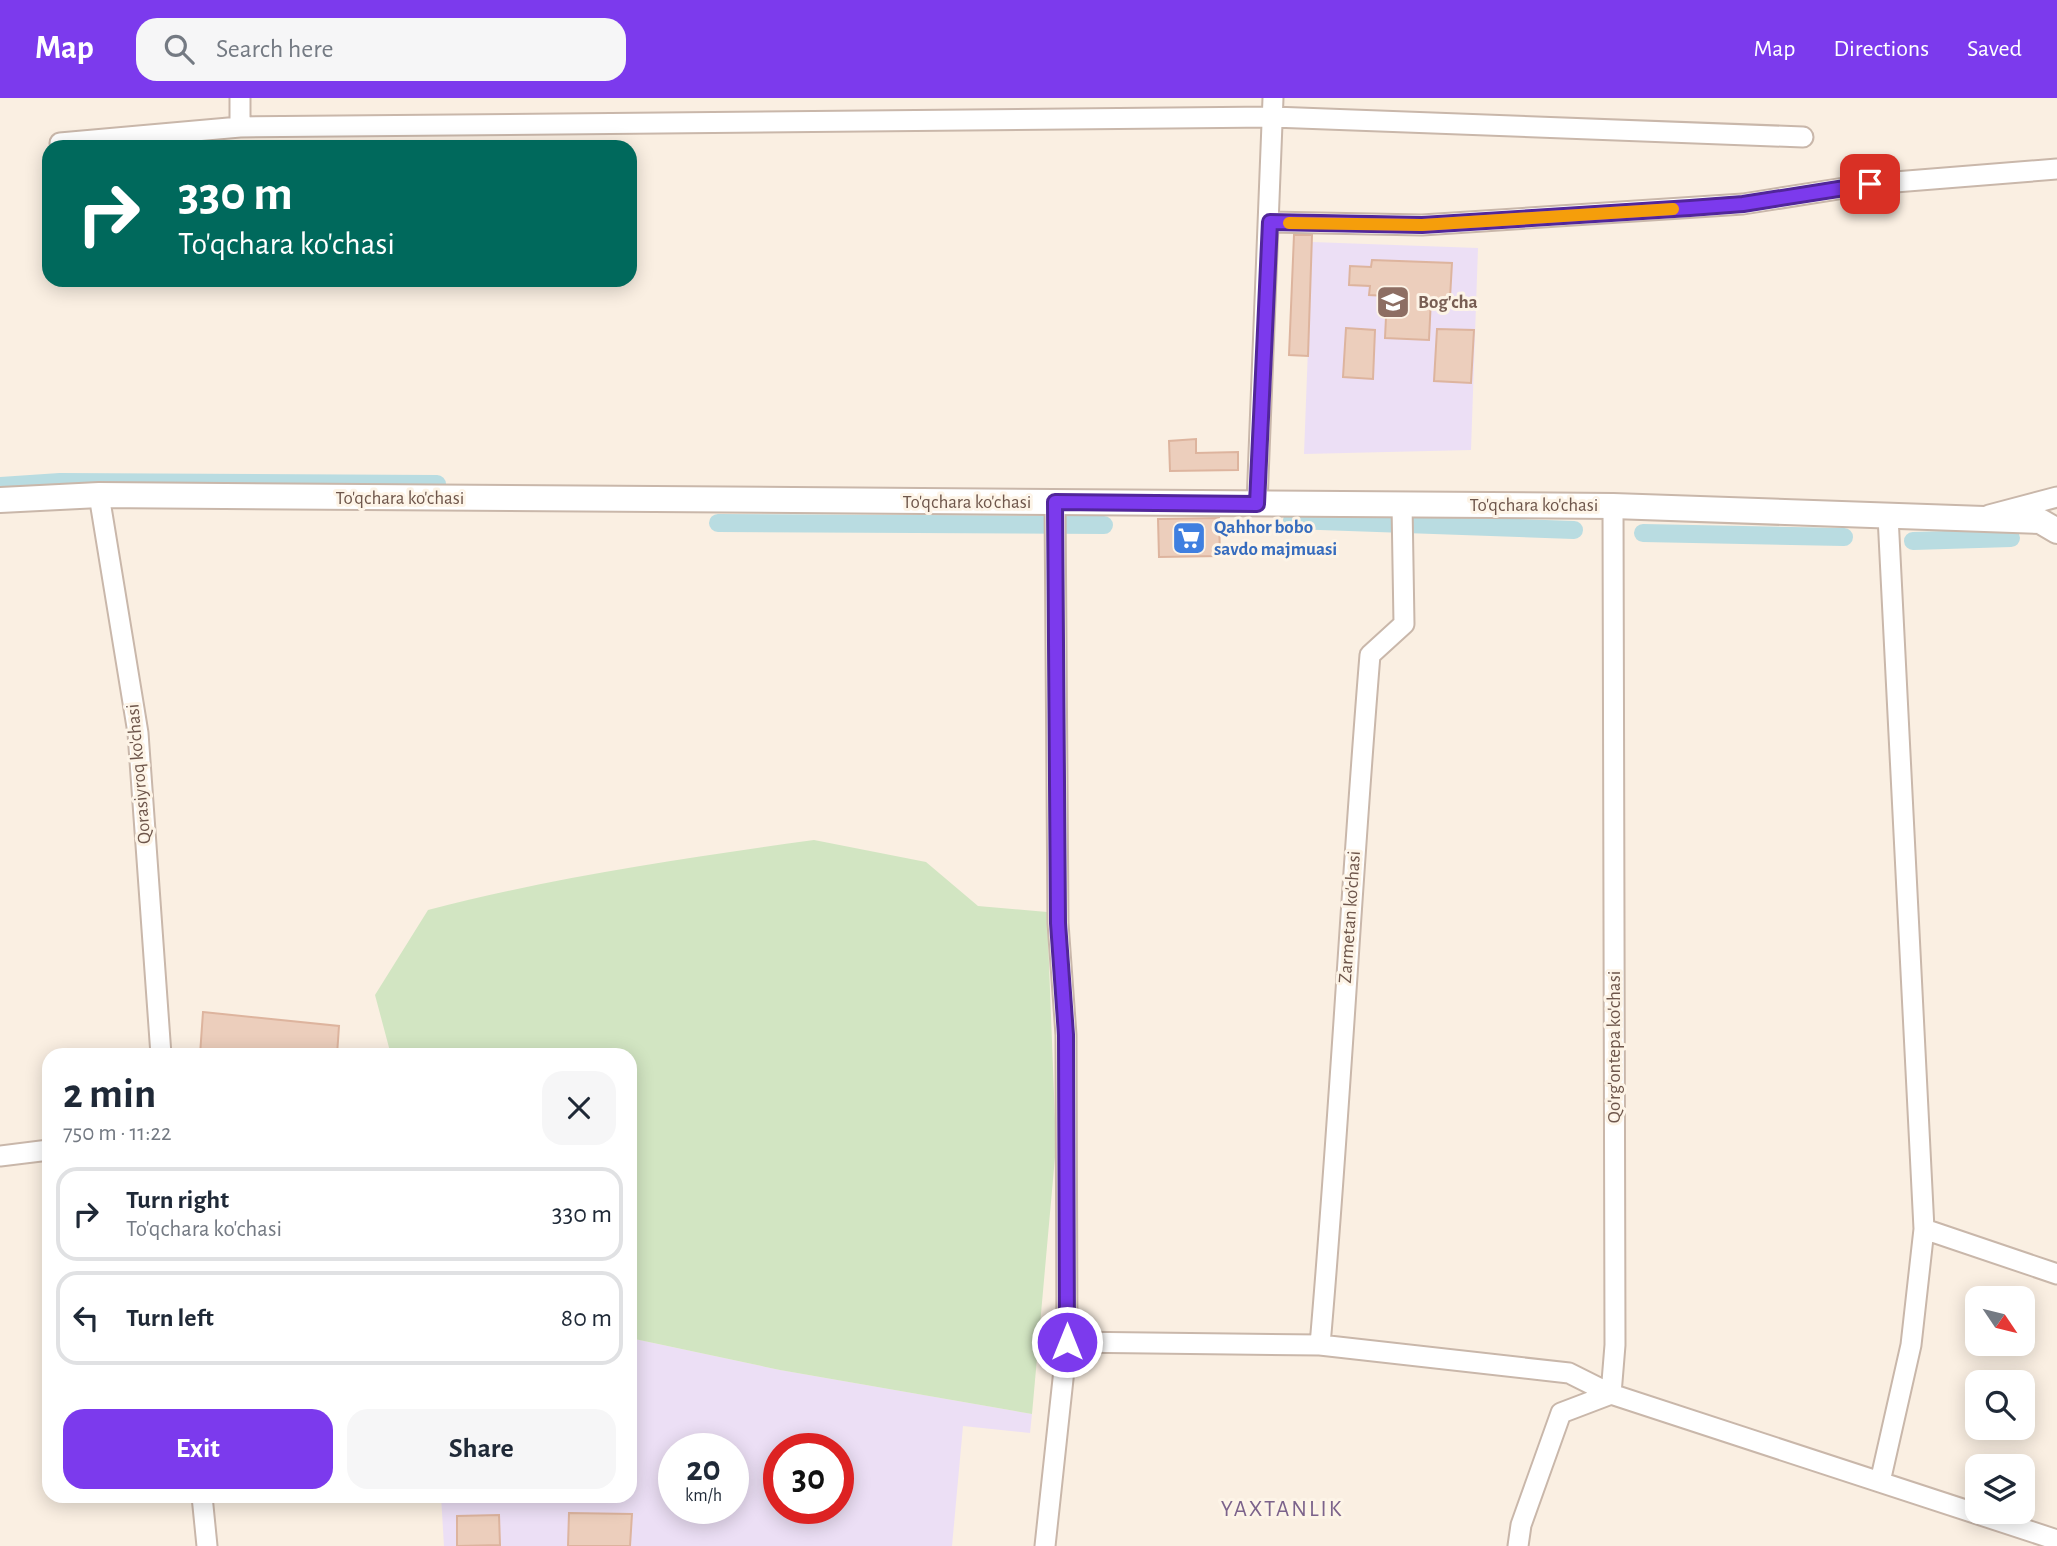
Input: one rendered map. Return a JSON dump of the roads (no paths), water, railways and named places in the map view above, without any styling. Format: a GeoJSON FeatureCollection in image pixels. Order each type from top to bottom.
{"type":"FeatureCollection","features":[{"type":"Feature","properties":{"kind":"street"},"geometry":{"type":"LineString","coordinates":[[240,98],[240,127]]}},
{"type":"Feature","properties":{"kind":"street"},"geometry":{"type":"LineString","coordinates":[[1257,504],[1273,107]]}},
{"type":"Feature","properties":{"kind":"street"},"geometry":{"type":"LineString","coordinates":[[94,140],[240,127],[1273,107],[1803,137]]}},
{"type":"Feature","properties":{"kind":"street"},"geometry":{"type":"LineString","coordinates":[[1270,222],[1422,225],[1743,204],[1870,184],[2057,169]]}},
{"type":"Feature","properties":{"kind":"street","name":"To'qchara ko'chasi"},"geometry":{"type":"LineString","coordinates":[[0,500],[99,495],[1613,506],[2040,521],[2057,531]]}},
{"type":"Feature","properties":{"kind":"street","name":"Qorasiyroq ko'chasi"},"geometry":{"type":"LineString","coordinates":[[99,495],[138,733],[160,1048]]}},
{"type":"Feature","properties":{"kind":"street"},"geometry":{"type":"LineString","coordinates":[[1975,519],[2057,497]]}},
{"type":"Feature","properties":{"kind":"street"},"geometry":{"type":"LineString","coordinates":[[1045,1546],[1067,1342],[1066,1035],[1058,923],[1055,502]]}},
{"type":"Feature","properties":{"kind":"street","name":"Zarmetan ko'chasi"},"geometry":{"type":"LineString","coordinates":[[1321,1345],[1335,1175],[1350,889],[1370,655],[1404,624],[1402,505]]}},
{"type":"Feature","properties":{"kind":"street","name":"Qo'rg'ontepa ko'chasi"},"geometry":{"type":"LineString","coordinates":[[1611,1394],[1615,1345],[1613,506]]}},
{"type":"Feature","properties":{"kind":"street"},"geometry":{"type":"LineString","coordinates":[[1880,1482],[1911,1345],[1924,1229],[1888,516]]}},
{"type":"Feature","properties":{"kind":"street"},"geometry":{"type":"LineString","coordinates":[[0,1156],[42,1151]]}},
{"type":"Feature","properties":{"kind":"street"},"geometry":{"type":"LineString","coordinates":[[1924,1229],[2057,1274]]}},
{"type":"Feature","properties":{"kind":"street"},"geometry":{"type":"LineString","coordinates":[[1067,1342],[1321,1345],[1569,1373],[1611,1394],[2057,1541]]}},
{"type":"Feature","properties":{"kind":"street"},"geometry":{"type":"LineString","coordinates":[[1518,1546],[1521,1525],[1560,1413],[1611,1394]]}},
{"type":"Feature","properties":{"kind":"street"},"geometry":{"type":"LineString","coordinates":[[203,1503],[207,1546]]}},
{"type":"Feature","properties":{"kind":"waterway"},"geometry":{"type":"LineString","coordinates":[[0,486],[60,482],[437,484]]}},
{"type":"Feature","properties":{"kind":"waterway"},"geometry":{"type":"LineString","coordinates":[[1292,520],[1574,530]]}},
{"type":"Feature","properties":{"kind":"waterway"},"geometry":{"type":"LineString","coordinates":[[718,523],[1104,525]]}},
{"type":"Feature","properties":{"kind":"waterway"},"geometry":{"type":"LineString","coordinates":[[1643,533],[1844,537]]}},
{"type":"Feature","properties":{"kind":"waterway"},"geometry":{"type":"LineString","coordinates":[[1913,541],[2011,538]]}},
{"type":"Feature","properties":{"kind":"place","name":"Bog'cha"},"geometry":{"type":"Point","coordinates":[1393,302]}},
{"type":"Feature","properties":{"kind":"place","name":"Qahhor bobo savdo majmuasi"},"geometry":{"type":"Point","coordinates":[1189,538]}},
{"type":"Feature","properties":{"kind":"district","name":"YAXTANLIK"},"geometry":{"type":"Point","coordinates":[1282,1509]}}]}
